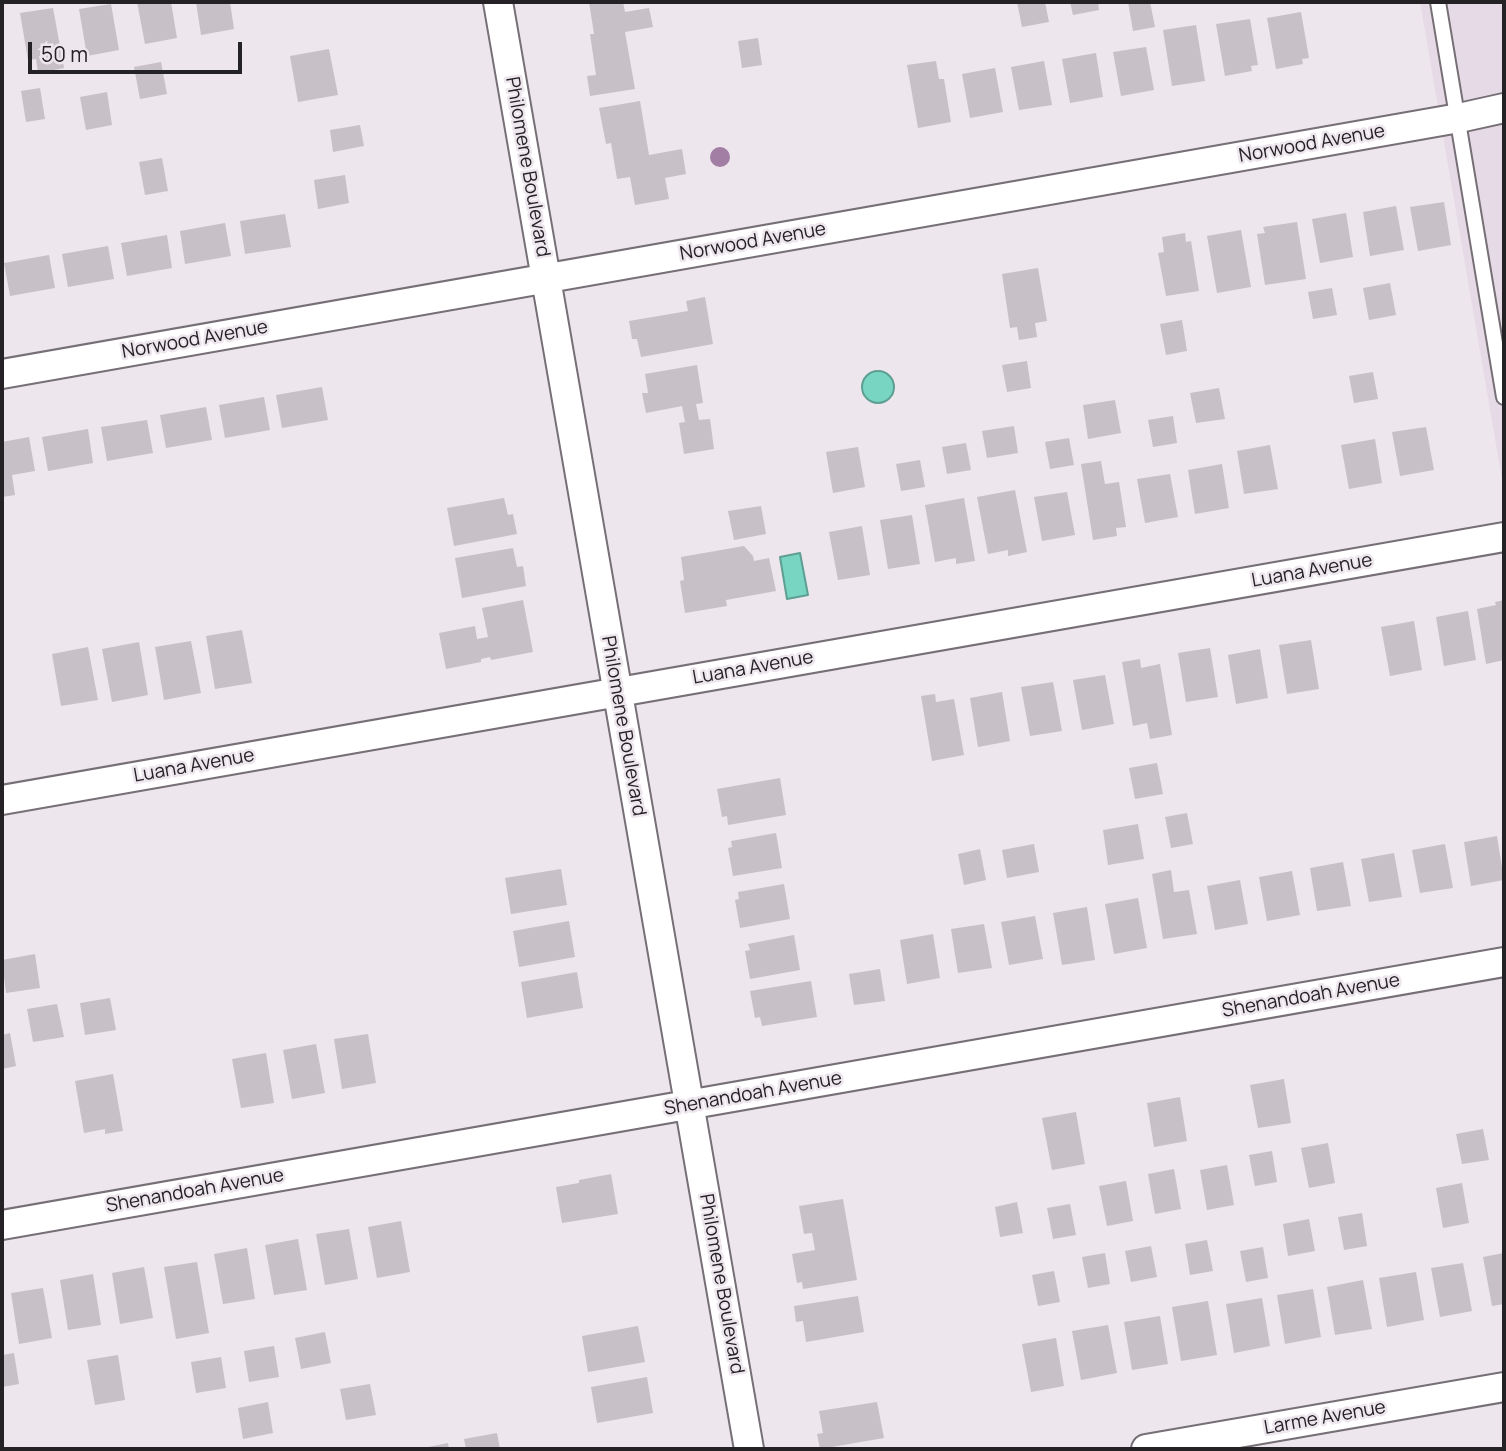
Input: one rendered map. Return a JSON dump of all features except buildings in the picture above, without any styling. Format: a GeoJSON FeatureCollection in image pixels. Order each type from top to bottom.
{"type":"FeatureCollection","features":[{"type":"Feature","properties":{"kind":"street","name":"Philomene Boulevard"},"geometry":{"type":"LineString","coordinates":[[498,2],[749,1449]]}},
{"type":"Feature","properties":{"kind":"street","name":"Norwood Avenue"},"geometry":{"type":"LineString","coordinates":[[2,374],[1504,108]]}},
{"type":"Feature","properties":{"kind":"street","name":"Luana Avenue"},"geometry":{"type":"LineString","coordinates":[[2,800],[1504,537]]}},
{"type":"Feature","properties":{"kind":"street","name":"Shenandoah Avenue"},"geometry":{"type":"LineString","coordinates":[[2,1225],[1504,962]]}},
{"type":"Feature","properties":{"kind":"street","name":"Larme Avenue"},"geometry":{"type":"LineString","coordinates":[[1146,1449],[1504,1387]]}},
{"type":"Feature","properties":{"kind":"lane"},"geometry":{"type":"LineString","coordinates":[[1438,2],[1504,397]]}},
{"type":"Feature","properties":{"kind":"shaded area"},"geometry":{"type":"Polygon","coordinates":[[[1420,2],[1504,2],[1504,491],[1420,2]]]}},
{"type":"Feature","properties":{"kind":"shaded area"},"geometry":{"type":"Polygon","coordinates":[[[878,371],[889,376],[894,387],[889,398],[878,403],[867,398],[862,387],[867,376],[878,371]]]}},
{"type":"Feature","properties":{"kind":"shaded area"},"geometry":{"type":"Polygon","coordinates":[[[800,553],[808,595],[787,599],[780,557],[800,553]]]}}]}
